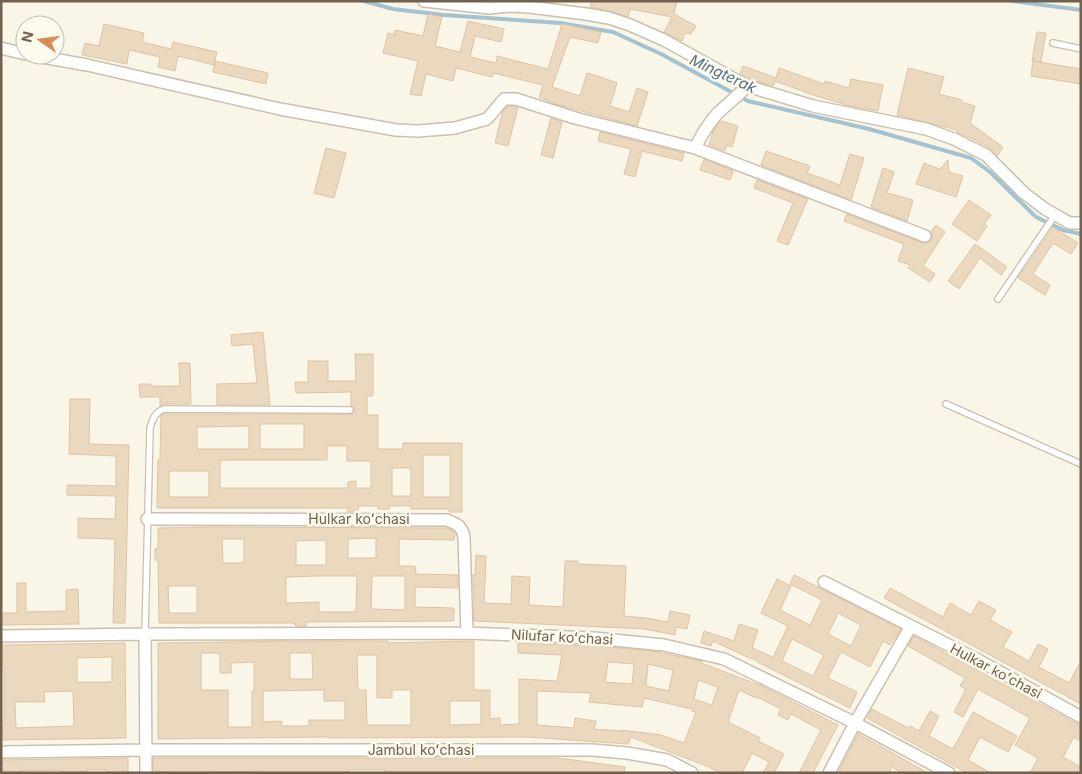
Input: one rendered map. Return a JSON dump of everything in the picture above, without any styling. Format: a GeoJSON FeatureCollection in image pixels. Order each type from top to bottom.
{"type":"FeatureCollection","features":[{"type":"Feature","properties":{"kind":"street"},"geometry":{"type":"LineString","coordinates":[[424,1],[489,8],[529,7],[609,18],[630,24],[664,40],[744,89],[813,106],[926,128],[954,139],[986,155],[1024,193],[1055,215],[1070,222],[1081,223]]}},
{"type":"Feature","properties":{"kind":"street"},"geometry":{"type":"LineString","coordinates":[[1,48],[15,52]]}},
{"type":"Feature","properties":{"kind":"street"},"geometry":{"type":"LineString","coordinates":[[65,61],[280,109],[396,130],[418,131],[455,128],[486,119],[504,99],[516,99],[575,118],[695,148],[925,236]]}},
{"type":"Feature","properties":{"kind":"street"},"geometry":{"type":"LineString","coordinates":[[695,148],[703,132],[719,112],[744,89]]}},
{"type":"Feature","properties":{"kind":"street","name":"Hulkar koʻchasi"},"geometry":{"type":"LineString","coordinates":[[147,519],[447,520],[456,523],[462,528],[464,537],[467,634]]}},
{"type":"Feature","properties":{"kind":"street","name":"Hulkar koʻchasi"},"geometry":{"type":"LineString","coordinates":[[824,582],[980,661],[1081,716]]}},
{"type":"Feature","properties":{"kind":"street"},"geometry":{"type":"LineString","coordinates":[[829,773],[855,723],[911,626]]}},
{"type":"Feature","properties":{"kind":"street"},"geometry":{"type":"LineString","coordinates":[[145,634],[146,773]]}},
{"type":"Feature","properties":{"kind":"street","name":"Nilufar koʻchasi"},"geometry":{"type":"LineString","coordinates":[[1,636],[467,634],[594,638],[664,645],[724,659],[855,723],[948,773]]}},
{"type":"Feature","properties":{"kind":"street","name":"Jambul koʻchasi"},"geometry":{"type":"LineString","coordinates":[[1,752],[146,750],[592,750],[627,753],[667,760],[692,773]]}},
{"type":"Feature","properties":{"kind":"lane"},"geometry":{"type":"LineString","coordinates":[[1053,44],[1081,49]]}},
{"type":"Feature","properties":{"kind":"lane"},"geometry":{"type":"LineString","coordinates":[[998,299],[1055,215]]}},
{"type":"Feature","properties":{"kind":"lane"},"geometry":{"type":"LineString","coordinates":[[946,404],[1081,464]]}},
{"type":"Feature","properties":{"kind":"lane"},"geometry":{"type":"LineString","coordinates":[[145,634],[150,428],[157,412],[164,410],[350,410]]}},
{"type":"Feature","properties":{"kind":"building"},"geometry":{"type":"Polygon","coordinates":[[[591,1],[677,1],[674,14],[696,26],[691,34],[685,33],[682,41],[664,32],[672,17],[630,9],[628,17],[590,7],[591,1]]]}},
{"type":"Feature","properties":{"kind":"building"},"geometry":{"type":"Polygon","coordinates":[[[428,14],[442,17],[435,46],[460,52],[468,21],[504,29],[501,42],[475,36],[470,57],[496,63],[497,56],[548,69],[562,24],[601,32],[598,43],[570,37],[552,87],[580,96],[587,73],[601,77],[617,83],[610,106],[629,112],[637,88],[648,92],[637,126],[555,104],[539,97],[543,85],[493,73],[492,77],[456,68],[453,81],[426,74],[421,96],[410,94],[418,61],[383,53],[388,33],[394,35],[395,30],[423,36],[428,14]]]}},
{"type":"Feature","properties":{"kind":"building"},"geometry":{"type":"Polygon","coordinates":[[[104,24],[144,33],[142,42],[171,49],[173,42],[217,52],[214,65],[178,56],[175,71],[158,67],[160,57],[129,50],[127,64],[82,55],[85,43],[99,46],[104,24]]]}},
{"type":"Feature","properties":{"kind":"building"},"geometry":{"type":"Polygon","coordinates":[[[1037,32],[1046,33],[1041,62],[1032,61],[1037,32]]]}},
{"type":"Feature","properties":{"kind":"building"},"geometry":{"type":"Polygon","coordinates":[[[215,61],[268,73],[266,84],[213,72],[215,61]]]}},
{"type":"Feature","properties":{"kind":"building"},"geometry":{"type":"Polygon","coordinates":[[[1033,61],[1081,69],[1081,84],[1031,76],[1033,61]]]}},
{"type":"Feature","properties":{"kind":"building"},"geometry":{"type":"Polygon","coordinates":[[[743,66],[776,78],[779,68],[824,84],[825,81],[849,88],[851,79],[883,85],[878,111],[846,105],[775,81],[773,86],[750,79],[740,74],[743,66]]]}},
{"type":"Feature","properties":{"kind":"building"},"geometry":{"type":"Polygon","coordinates":[[[908,68],[944,77],[939,94],[962,100],[961,102],[975,106],[970,123],[1003,147],[997,156],[990,148],[957,132],[957,130],[897,115],[908,68]]]}},
{"type":"Feature","properties":{"kind":"building"},"geometry":{"type":"Polygon","coordinates":[[[507,106],[518,107],[508,146],[495,143],[503,111],[507,106]]]}},
{"type":"Feature","properties":{"kind":"building"},"geometry":{"type":"Polygon","coordinates":[[[551,118],[562,122],[553,158],[541,155],[551,118]]]}},
{"type":"Feature","properties":{"kind":"building"},"geometry":{"type":"Polygon","coordinates":[[[721,121],[738,126],[732,147],[727,145],[725,151],[709,145],[713,131],[721,121]]]}},
{"type":"Feature","properties":{"kind":"building"},"geometry":{"type":"Polygon","coordinates":[[[600,132],[684,153],[682,161],[642,151],[635,177],[624,174],[631,149],[598,141],[600,132]]]}},
{"type":"Feature","properties":{"kind":"building"},"geometry":{"type":"Polygon","coordinates":[[[326,148],[346,153],[334,198],[314,193],[326,148]]]}},
{"type":"Feature","properties":{"kind":"building"},"geometry":{"type":"Polygon","coordinates":[[[766,151],[810,166],[807,173],[840,185],[850,154],[864,158],[851,200],[761,165],[766,151]]]}},
{"type":"Feature","properties":{"kind":"building"},"geometry":{"type":"Polygon","coordinates":[[[704,159],[733,171],[730,180],[700,170],[704,159]]]}},
{"type":"Feature","properties":{"kind":"building"},"geometry":{"type":"Polygon","coordinates":[[[948,160],[949,172],[963,176],[956,197],[916,184],[924,163],[940,169],[948,160]]]}},
{"type":"Feature","properties":{"kind":"building"},"geometry":{"type":"Polygon","coordinates":[[[883,168],[894,172],[887,193],[913,200],[907,221],[871,207],[883,168]]]}},
{"type":"Feature","properties":{"kind":"building"},"geometry":{"type":"Polygon","coordinates":[[[757,180],[808,199],[788,245],[777,241],[793,203],[754,188],[757,180]]]}},
{"type":"Feature","properties":{"kind":"building"},"geometry":{"type":"Polygon","coordinates":[[[969,200],[991,215],[984,224],[987,226],[977,241],[952,224],[969,200]]]}},
{"type":"Feature","properties":{"kind":"building"},"geometry":{"type":"Polygon","coordinates":[[[847,214],[923,243],[927,243],[932,239],[931,232],[936,225],[945,232],[923,266],[935,274],[930,282],[908,268],[910,265],[898,261],[904,244],[844,221],[847,214]]]}},
{"type":"Feature","properties":{"kind":"building"},"geometry":{"type":"Polygon","coordinates":[[[1053,227],[1078,243],[1071,254],[1053,243],[1033,274],[1050,285],[1045,295],[1018,278],[1053,227]]]}},
{"type":"Feature","properties":{"kind":"building"},"geometry":{"type":"Polygon","coordinates":[[[975,244],[1007,267],[1001,275],[980,258],[959,289],[948,281],[975,244]]]}},
{"type":"Feature","properties":{"kind":"building"},"geometry":{"type":"Polygon","coordinates":[[[263,332],[270,405],[217,405],[217,384],[257,383],[253,344],[232,346],[231,335],[263,332]]]}},
{"type":"Feature","properties":{"kind":"building"},"geometry":{"type":"Polygon","coordinates":[[[355,354],[373,354],[373,396],[367,396],[367,415],[378,415],[378,449],[403,449],[403,443],[462,443],[462,512],[449,512],[449,509],[411,509],[411,506],[390,506],[389,509],[378,509],[378,506],[358,506],[358,512],[348,512],[348,508],[157,508],[161,416],[165,414],[352,414],[355,410],[351,406],[351,392],[296,393],[295,382],[308,382],[308,361],[328,361],[328,381],[356,381],[355,354]],[[260,424],[260,449],[304,449],[304,424],[260,424]],[[249,426],[197,427],[197,449],[249,449],[249,426]],[[327,446],[327,460],[220,460],[220,488],[348,488],[348,482],[356,481],[356,488],[371,488],[371,461],[347,461],[347,446],[327,446]],[[423,455],[423,497],[450,497],[450,455],[423,455]],[[392,468],[392,496],[411,496],[411,468],[392,468]],[[169,471],[169,497],[209,497],[209,471],[169,471]]]}},
{"type":"Feature","properties":{"kind":"building"},"geometry":{"type":"Polygon","coordinates":[[[179,363],[190,363],[191,404],[164,404],[160,406],[160,397],[140,397],[139,384],[180,386],[179,363]]]}},
{"type":"Feature","properties":{"kind":"building"},"geometry":{"type":"Polygon","coordinates":[[[70,399],[90,399],[89,444],[129,445],[125,623],[113,623],[115,539],[78,538],[78,518],[115,519],[116,496],[67,495],[67,485],[116,486],[116,456],[69,454],[70,399]]]}},
{"type":"Feature","properties":{"kind":"building"},"geometry":{"type":"Polygon","coordinates":[[[158,528],[448,528],[455,533],[454,540],[399,539],[399,566],[415,566],[416,574],[458,575],[458,588],[415,587],[415,607],[454,608],[454,621],[306,622],[306,626],[295,626],[295,623],[159,623],[158,560],[155,560],[155,549],[158,548],[158,528]],[[376,538],[348,539],[348,558],[376,558],[376,538]],[[222,539],[223,563],[244,563],[244,539],[222,539]],[[326,540],[296,541],[296,565],[326,565],[326,540]],[[357,576],[286,577],[286,603],[319,602],[319,612],[356,612],[357,576]],[[372,576],[371,609],[405,610],[405,576],[372,576]],[[168,586],[169,613],[197,613],[197,586],[168,586]]]}},
{"type":"Feature","properties":{"kind":"building"},"geometry":{"type":"Polygon","coordinates":[[[476,555],[486,556],[484,603],[511,604],[512,576],[530,577],[529,605],[563,607],[565,561],[578,561],[578,564],[626,566],[624,616],[668,622],[670,611],[690,615],[687,629],[676,627],[675,635],[645,629],[474,621],[473,575],[475,575],[476,555]]]}},
{"type":"Feature","properties":{"kind":"building"},"geometry":{"type":"Polygon","coordinates":[[[794,575],[901,629],[890,645],[883,641],[870,667],[841,652],[828,678],[857,692],[850,708],[758,661],[713,641],[711,646],[701,643],[704,631],[734,641],[739,624],[758,630],[752,648],[773,657],[788,626],[761,613],[777,579],[791,586],[780,610],[810,625],[822,600],[790,584],[794,575]],[[838,613],[828,634],[851,646],[861,625],[838,613]],[[792,639],[782,661],[813,676],[824,655],[792,639]]]}},
{"type":"Feature","properties":{"kind":"building"},"geometry":{"type":"Polygon","coordinates":[[[17,583],[26,583],[26,612],[66,611],[66,590],[78,589],[79,624],[1,625],[1,613],[17,613],[17,583]]]}},
{"type":"Feature","properties":{"kind":"building"},"geometry":{"type":"Polygon","coordinates":[[[890,588],[943,617],[950,603],[971,615],[979,601],[996,610],[990,620],[1012,632],[1003,647],[1029,661],[1038,644],[1048,649],[1039,667],[1069,683],[1081,661],[1081,704],[884,598],[890,588]]]}},
{"type":"Feature","properties":{"kind":"building"},"geometry":{"type":"Polygon","coordinates":[[[914,636],[1081,726],[1081,741],[1074,737],[1063,757],[1081,767],[1081,773],[1030,773],[1038,758],[1015,745],[1030,718],[978,689],[963,717],[954,712],[966,689],[960,686],[965,678],[908,646],[914,636]]]}},
{"type":"Feature","properties":{"kind":"building"},"geometry":{"type":"Polygon","coordinates":[[[474,641],[474,690],[490,690],[490,719],[500,718],[500,725],[519,724],[519,679],[557,681],[562,655],[518,653],[518,643],[599,646],[652,651],[702,661],[701,663],[762,686],[838,725],[813,773],[799,773],[821,730],[791,714],[788,720],[778,715],[781,709],[739,690],[728,722],[760,738],[758,741],[784,754],[774,773],[763,773],[769,762],[752,753],[742,773],[720,773],[631,737],[628,744],[527,737],[158,739],[158,643],[474,641]],[[201,653],[201,690],[228,690],[228,727],[252,727],[254,662],[231,663],[231,673],[220,673],[220,653],[201,653]],[[290,653],[290,679],[313,679],[312,653],[290,653]],[[357,655],[358,690],[366,690],[367,725],[411,725],[411,690],[392,690],[392,698],[377,698],[377,655],[357,655]],[[608,662],[605,682],[632,684],[634,664],[608,662]],[[648,664],[646,686],[669,691],[673,670],[648,664]],[[698,680],[694,699],[712,705],[718,687],[698,680]],[[324,690],[263,691],[263,722],[282,721],[281,726],[309,726],[309,720],[345,720],[345,701],[324,701],[324,690]],[[537,691],[537,725],[574,728],[575,718],[596,721],[594,729],[622,730],[661,735],[684,743],[696,712],[692,711],[692,709],[644,698],[642,707],[589,702],[591,693],[537,691]],[[450,701],[450,725],[481,724],[481,701],[450,701]]]}},
{"type":"Feature","properties":{"kind":"building"},"geometry":{"type":"Polygon","coordinates":[[[125,643],[126,738],[1,740],[1,727],[4,727],[4,665],[1,665],[1,645],[125,643]],[[112,657],[77,658],[77,682],[112,682],[112,657]],[[73,691],[44,692],[45,702],[15,702],[16,728],[74,726],[73,691]]]}},
{"type":"Feature","properties":{"kind":"building"},"geometry":{"type":"Polygon","coordinates":[[[872,709],[908,728],[910,726],[919,731],[930,711],[939,716],[929,736],[953,749],[973,712],[1017,736],[1008,752],[980,737],[968,760],[991,773],[967,773],[867,718],[872,709]]]}},
{"type":"Feature","properties":{"kind":"building"},"geometry":{"type":"Polygon","coordinates":[[[858,734],[928,773],[902,773],[892,767],[889,773],[838,773],[858,734]]]}},
{"type":"Feature","properties":{"kind":"building"},"geometry":{"type":"Polygon","coordinates":[[[128,758],[128,773],[107,773],[107,770],[86,770],[86,773],[62,773],[62,770],[20,771],[20,773],[1,772],[1,760],[128,758]]]}},
{"type":"Feature","properties":{"kind":"building"},"geometry":{"type":"Polygon","coordinates":[[[153,758],[559,758],[625,767],[624,773],[385,773],[385,770],[348,770],[348,773],[264,773],[264,771],[180,773],[153,771],[153,758]]]}},
{"type":"Feature","properties":{"kind":"waterway","name":"Mingterak"},"geometry":{"type":"LineString","coordinates":[[364,1],[393,9],[444,15],[560,23],[613,32],[661,54],[748,101],[869,129],[971,158],[990,172],[1036,217],[1063,230],[1081,234]]}},
{"type":"Feature","properties":{"kind":"waterway"},"geometry":{"type":"LineString","coordinates":[[1012,1],[1081,10]]}}]}
